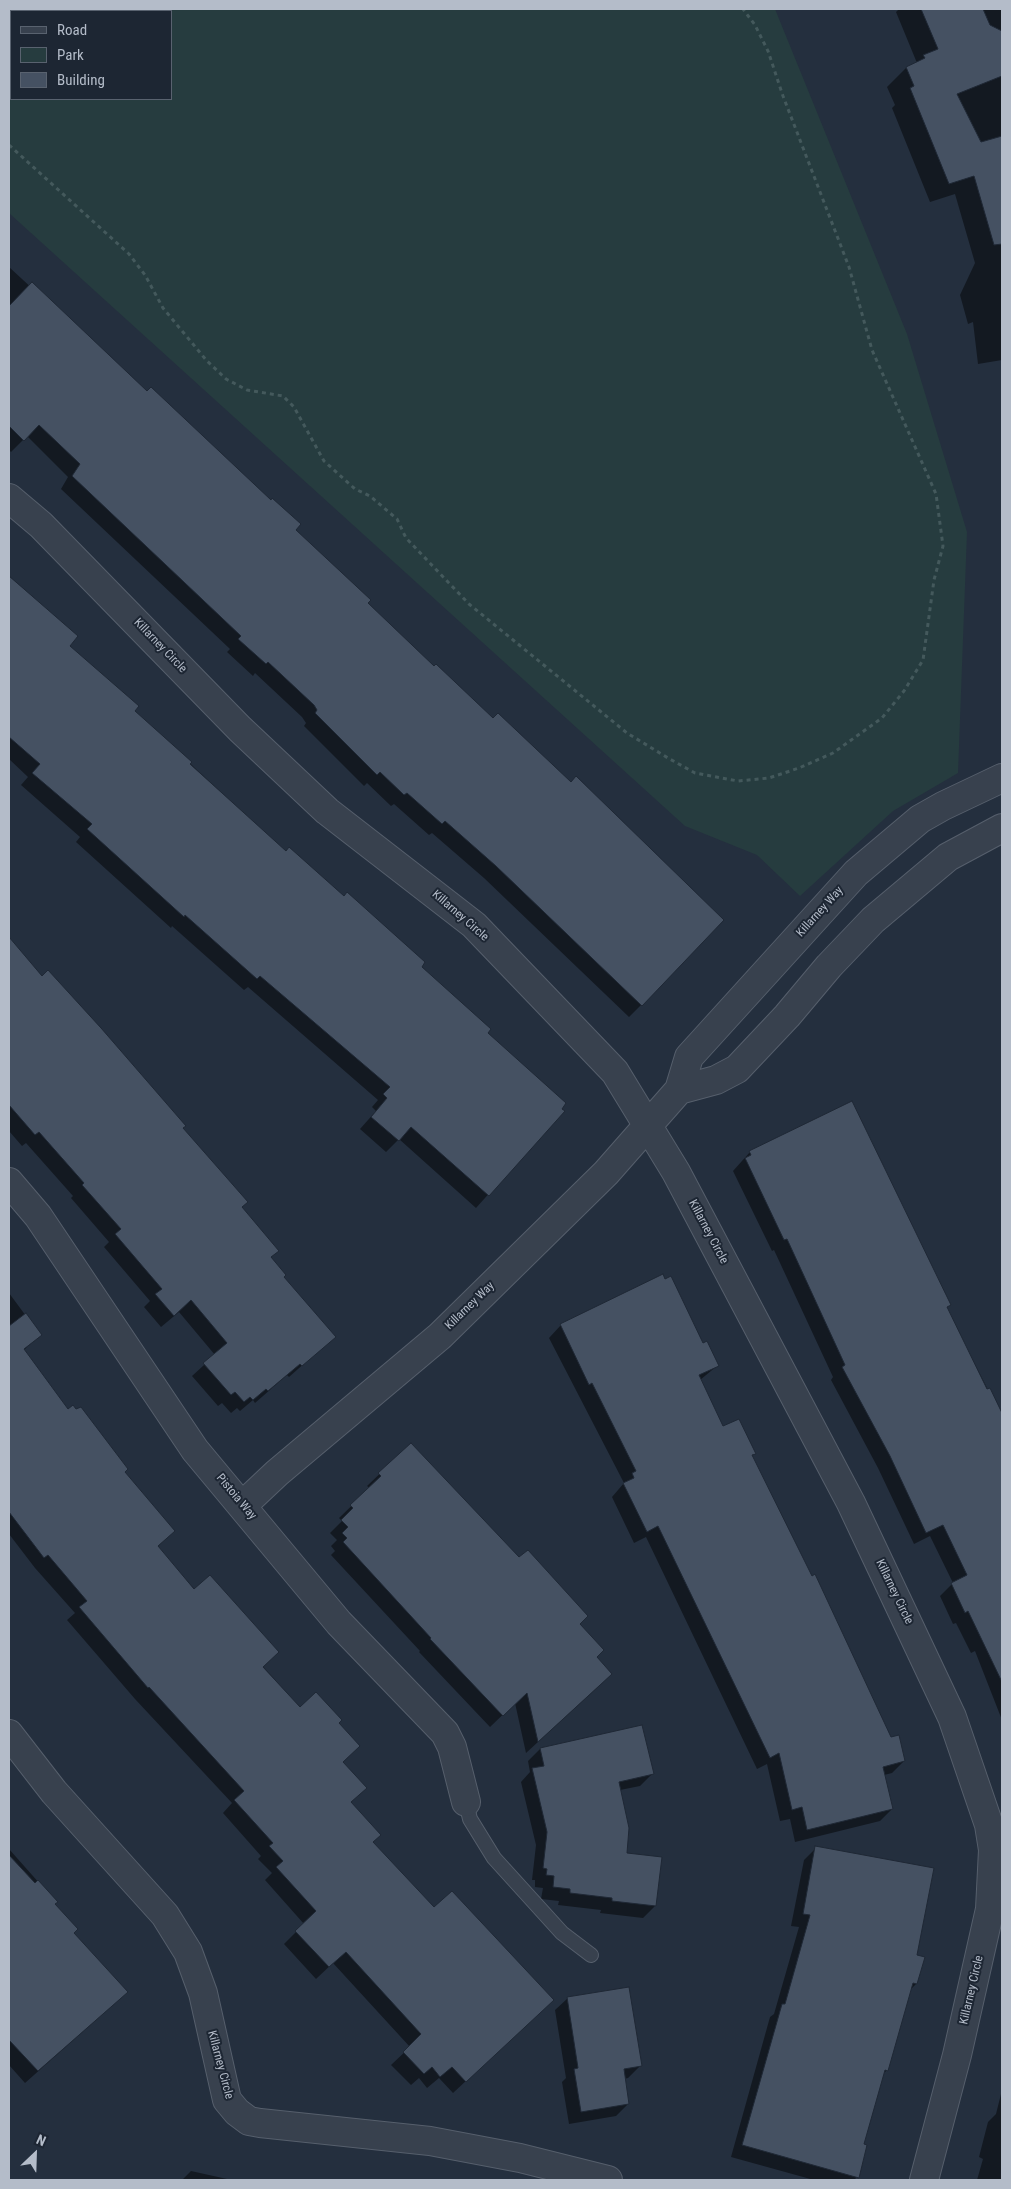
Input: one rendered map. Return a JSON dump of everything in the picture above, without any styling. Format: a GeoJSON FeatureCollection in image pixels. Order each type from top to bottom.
{"type":"FeatureCollection","features":[{"type":"Feature","properties":{"kind":"street","name":"Killarney Circle"},"geometry":{"type":"LineString","coordinates":[[9,498],[41,525],[240,729],[327,811],[474,925],[615,1072],[676,1172],[851,1503],[952,1717],[989,1825],[993,1850],[990,1909],[957,2055],[924,2180]]}},
{"type":"Feature","properties":{"kind":"street","name":"Killarney Way"},"geometry":{"type":"LineString","coordinates":[[243,1504],[277,1473],[440,1336],[606,1173],[679,1090],[689,1057],[856,873],[920,819],[1002,778]]}},
{"type":"Feature","properties":{"kind":"street"},"geometry":{"type":"LineString","coordinates":[[679,1090],[716,1080],[736,1068],[873,920],[948,858],[1002,828]]}},
{"type":"Feature","properties":{"kind":"street","name":"Pistoia Way"},"geometry":{"type":"LineString","coordinates":[[9,1182],[38,1216],[195,1450],[243,1504],[339,1623],[445,1733],[452,1747],[466,1802]]}},
{"type":"Feature","properties":{"kind":"street","name":"Killarney Circle"},"geometry":{"type":"LineString","coordinates":[[9,1734],[54,1792],[165,1915],[188,1952],[203,1993],[225,2094],[237,2112],[249,2120],[260,2123],[437,2142],[520,2158],[608,2180]]}},
{"type":"Feature","properties":{"kind":"lane"},"geometry":{"type":"LineString","coordinates":[[466,1802],[470,1819],[494,1858],[562,1933],[592,1955]]}},
{"type":"Feature","properties":{"kind":"path"},"geometry":{"type":"LineString","coordinates":[[9,145],[129,254],[146,275],[163,308],[207,361],[226,378],[247,390],[282,396],[294,407],[324,461],[355,490],[370,496],[396,519],[406,538],[477,610],[627,733],[668,758],[695,772],[738,781],[769,778],[799,768],[849,742],[882,718],[904,692],[922,660],[934,580],[943,546],[936,494],[872,350],[850,267],[783,96],[768,51],[755,25],[743,9]]}},
{"type":"Feature","properties":{"kind":"green space"},"geometry":{"type":"Polygon","coordinates":[[[9,9],[775,9],[907,334],[967,532],[958,773],[893,811],[800,896],[757,855],[685,826],[9,213],[9,9]]]}},
{"type":"Feature","properties":{"kind":"building"},"geometry":{"type":"Polygon","coordinates":[[[921,9],[983,9],[990,25],[1002,31],[1002,76],[957,94],[981,142],[1002,136],[1002,244],[994,245],[974,176],[949,184],[910,88],[914,86],[906,67],[925,58],[923,55],[938,49],[921,9]]]}},
{"type":"Feature","properties":{"kind":"building"},"geometry":{"type":"Polygon","coordinates":[[[32,282],[147,391],[151,387],[271,500],[272,498],[301,524],[296,530],[371,600],[368,603],[434,666],[436,664],[493,718],[498,713],[571,782],[576,776],[724,920],[642,1006],[496,866],[445,821],[442,824],[407,793],[404,795],[380,772],[377,775],[315,713],[317,710],[314,705],[268,662],[266,664],[238,639],[241,636],[72,476],[80,464],[39,425],[24,441],[9,426],[9,306],[32,282]]]}},
{"type":"Feature","properties":{"kind":"building"},"geometry":{"type":"Polygon","coordinates":[[[9,576],[78,636],[70,646],[139,706],[135,711],[192,762],[190,764],[286,851],[289,847],[344,896],[347,892],[425,962],[422,967],[491,1029],[488,1033],[566,1103],[562,1109],[565,1111],[489,1196],[411,1127],[399,1141],[371,1117],[387,1098],[383,1094],[390,1087],[260,976],[257,979],[185,915],[184,917],[87,829],[92,824],[32,773],[40,764],[9,737],[9,576]]]}},
{"type":"Feature","properties":{"kind":"building"},"geometry":{"type":"Polygon","coordinates":[[[9,937],[42,976],[48,970],[186,1126],[183,1128],[248,1202],[242,1207],[279,1251],[271,1257],[286,1275],[284,1277],[336,1337],[302,1366],[300,1364],[268,1391],[266,1389],[253,1400],[250,1397],[244,1402],[235,1392],[231,1395],[203,1363],[227,1343],[191,1300],[174,1316],[155,1294],[162,1289],[115,1234],[121,1229],[39,1132],[35,1135],[9,1105],[9,937]]]}},
{"type":"Feature","properties":{"kind":"building"},"geometry":{"type":"Polygon","coordinates":[[[852,1101],[951,1305],[947,1307],[987,1389],[990,1388],[1002,1413],[1002,1682],[968,1611],[965,1613],[951,1583],[967,1575],[943,1525],[926,1533],[890,1456],[842,1367],[845,1365],[787,1239],[784,1240],[745,1158],[751,1155],[749,1151],[852,1101]]]}},
{"type":"Feature","properties":{"kind":"building"},"geometry":{"type":"Polygon","coordinates":[[[663,1274],[665,1279],[671,1276],[703,1343],[707,1341],[719,1366],[699,1375],[723,1426],[739,1419],[756,1454],[752,1455],[812,1576],[815,1574],[891,1737],[899,1735],[905,1761],[883,1767],[893,1809],[807,1830],[802,1807],[792,1810],[779,1753],[770,1758],[658,1526],[647,1532],[623,1483],[634,1478],[632,1473],[636,1471],[592,1383],[589,1385],[560,1324],[663,1274]]]}},
{"type":"Feature","properties":{"kind":"building"},"geometry":{"type":"Polygon","coordinates":[[[26,1313],[42,1335],[24,1349],[68,1409],[73,1405],[76,1409],[81,1407],[128,1469],[125,1472],[175,1531],[158,1546],[194,1589],[210,1575],[279,1652],[263,1667],[300,1707],[316,1692],[342,1720],[339,1723],[360,1746],[343,1762],[367,1788],[351,1802],[381,1835],[373,1842],[434,1907],[452,1891],[554,2000],[466,2082],[452,2067],[440,2077],[432,2067],[424,2074],[403,2052],[421,2034],[346,1952],[329,1967],[295,1931],[316,1911],[276,1867],[283,1861],[269,1846],[273,1843],[234,1800],[244,1791],[148,1688],[79,1607],[87,1601],[48,1555],[44,1558],[9,1512],[9,1326],[26,1313]]]}},
{"type":"Feature","properties":{"kind":"building"},"geometry":{"type":"Polygon","coordinates":[[[411,1443],[519,1557],[528,1550],[588,1616],[580,1624],[604,1650],[597,1657],[612,1674],[538,1742],[527,1693],[503,1716],[430,1639],[343,1542],[347,1538],[342,1533],[348,1527],[341,1520],[353,1508],[350,1505],[381,1476],[378,1473],[411,1443]]]}},
{"type":"Feature","properties":{"kind":"building"},"geometry":{"type":"Polygon","coordinates":[[[642,1725],[654,1774],[619,1782],[629,1828],[627,1853],[662,1857],[656,1906],[612,1901],[612,1898],[570,1893],[570,1889],[553,1887],[554,1876],[546,1875],[547,1869],[543,1868],[547,1832],[532,1768],[544,1766],[540,1748],[642,1725]]]}},
{"type":"Feature","properties":{"kind":"building"},"geometry":{"type":"Polygon","coordinates":[[[815,1846],[934,1868],[917,1955],[925,1957],[917,1984],[913,1983],[888,2071],[885,2070],[864,2144],[867,2145],[859,2178],[742,2145],[782,2004],[785,2004],[810,1915],[803,1914],[815,1846]]]}},
{"type":"Feature","properties":{"kind":"building"},"geometry":{"type":"Polygon","coordinates":[[[9,1855],[35,1883],[38,1880],[58,1902],[55,1904],[78,1929],[74,1933],[128,1992],[38,2071],[9,2040],[9,1855]]]}},
{"type":"Feature","properties":{"kind":"building"},"geometry":{"type":"Polygon","coordinates":[[[629,1987],[642,2066],[624,2069],[629,2104],[581,2112],[574,2069],[578,2068],[567,1997],[629,1987]]]}}]}
